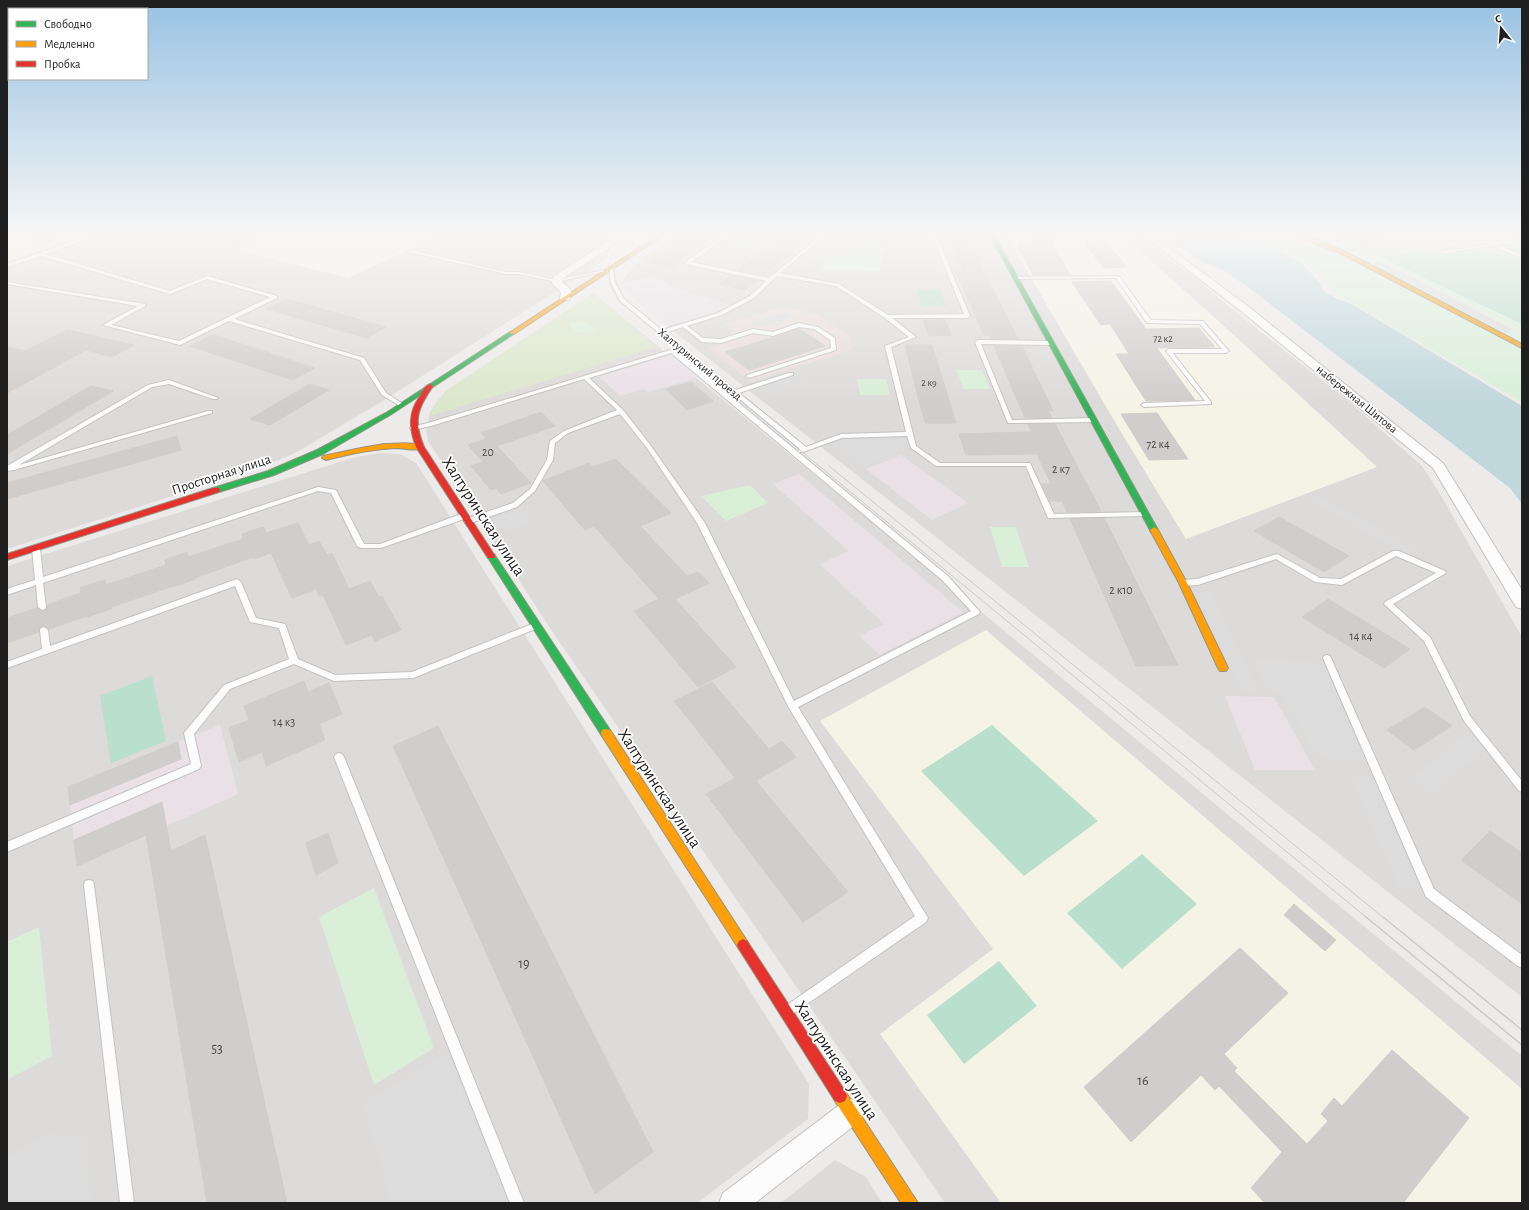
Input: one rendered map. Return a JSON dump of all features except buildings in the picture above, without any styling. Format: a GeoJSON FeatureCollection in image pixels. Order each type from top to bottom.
{"type":"FeatureCollection","features":[{"type":"Feature","properties":{"kind":"street"},"geometry":{"type":"LineString","coordinates":[[566,291],[566,298]]}},
{"type":"Feature","properties":{"kind":"street","name":"Просторная улица"},"geometry":{"type":"LineString","coordinates":[[7,557],[286,468],[320,452],[376,422],[576,291]]}},
{"type":"Feature","properties":{"kind":"street"},"geometry":{"type":"LineString","coordinates":[[1022,291],[1183,583],[1223,668]]}},
{"type":"Feature","properties":{"kind":"street","name":"набережная Шитова"},"geometry":{"type":"LineString","coordinates":[[1221,291],[1438,466],[1522,603]]}},
{"type":"Feature","properties":{"kind":"street"},"geometry":{"type":"LineString","coordinates":[[1418,291],[1522,346]]}},
{"type":"Feature","properties":{"kind":"street"},"geometry":{"type":"LineString","coordinates":[[376,422],[398,422],[412,427],[414,409],[420,398],[430,386]]}},
{"type":"Feature","properties":{"kind":"street","name":"Халтуринская улица"},"geometry":{"type":"LineString","coordinates":[[412,427],[420,448],[910,1203]]}},
{"type":"Feature","properties":{"kind":"street"},"geometry":{"type":"LineString","coordinates":[[286,468],[372,448],[403,444],[420,448]]}},
{"type":"Feature","properties":{"kind":"street"},"geometry":{"type":"LineString","coordinates":[[733,1203],[851,1112]]}},
{"type":"Feature","properties":{"kind":"lane"},"geometry":{"type":"LineString","coordinates":[[59,291],[143,305],[106,325],[180,343],[275,297],[256,291]]}},
{"type":"Feature","properties":{"kind":"lane","name":"Халтуринский проезд"},"geometry":{"type":"LineString","coordinates":[[617,291],[622,300],[804,449]]}},
{"type":"Feature","properties":{"kind":"lane"},"geometry":{"type":"LineString","coordinates":[[662,332],[726,310],[752,297],[758,291]]}},
{"type":"Feature","properties":{"kind":"lane"},"geometry":{"type":"LineString","coordinates":[[847,291],[887,317],[913,337],[888,346],[913,447],[938,465],[1028,464],[1051,516],[1145,514]]}},
{"type":"Feature","properties":{"kind":"lane"},"geometry":{"type":"LineString","coordinates":[[887,317],[967,316],[957,291]]}},
{"type":"Feature","properties":{"kind":"lane"},"geometry":{"type":"LineString","coordinates":[[1127,291],[1149,322],[1201,322],[1226,351],[1169,350],[1209,403],[1144,405]]}},
{"type":"Feature","properties":{"kind":"lane"},"geometry":{"type":"LineString","coordinates":[[228,319],[362,359],[384,394],[402,405]]}},
{"type":"Feature","properties":{"kind":"lane"},"geometry":{"type":"LineString","coordinates":[[683,325],[702,340],[721,341],[753,332],[773,334],[800,326],[816,328],[833,339],[834,349],[749,376]]}},
{"type":"Feature","properties":{"kind":"lane"},"geometry":{"type":"LineString","coordinates":[[1051,343],[978,342],[1010,422],[1093,420]]}},
{"type":"Feature","properties":{"kind":"lane"},"geometry":{"type":"LineString","coordinates":[[412,427],[429,425],[681,348]]}},
{"type":"Feature","properties":{"kind":"lane"},"geometry":{"type":"LineString","coordinates":[[672,351],[946,578],[976,612],[792,706]]}},
{"type":"Feature","properties":{"kind":"lane"},"geometry":{"type":"LineString","coordinates":[[735,392],[791,374]]}},
{"type":"Feature","properties":{"kind":"lane"},"geometry":{"type":"LineString","coordinates":[[586,377],[621,411],[649,447],[701,524],[792,706],[922,918],[787,1012]]}},
{"type":"Feature","properties":{"kind":"lane"},"geometry":{"type":"LineString","coordinates":[[7,470],[150,386],[170,382],[215,398]]}},
{"type":"Feature","properties":{"kind":"lane"},"geometry":{"type":"LineString","coordinates":[[7,592],[318,489],[334,491],[361,546],[381,546],[466,518],[515,505],[533,490],[550,460],[552,442],[566,432],[621,411]]}},
{"type":"Feature","properties":{"kind":"lane"},"geometry":{"type":"LineString","coordinates":[[7,470],[210,412]]}},
{"type":"Feature","properties":{"kind":"lane"},"geometry":{"type":"LineString","coordinates":[[794,453],[841,436],[909,434]]}},
{"type":"Feature","properties":{"kind":"lane"},"geometry":{"type":"LineString","coordinates":[[36,548],[42,607]]}},
{"type":"Feature","properties":{"kind":"lane"},"geometry":{"type":"LineString","coordinates":[[1183,583],[1198,582],[1278,556],[1318,580],[1342,582],[1396,553],[1442,573],[1388,604],[1427,639],[1467,718],[1522,788]]}},
{"type":"Feature","properties":{"kind":"lane"},"geometry":{"type":"LineString","coordinates":[[7,665],[237,582],[253,620],[282,626],[294,661]]}},
{"type":"Feature","properties":{"kind":"lane"},"geometry":{"type":"LineString","coordinates":[[7,847],[196,766],[189,733],[227,687],[294,661],[334,678],[413,675],[536,626]]}},
{"type":"Feature","properties":{"kind":"lane"},"geometry":{"type":"LineString","coordinates":[[44,630],[46,651]]}},
{"type":"Feature","properties":{"kind":"lane"},"geometry":{"type":"LineString","coordinates":[[1327,658],[1430,893],[1522,962]]}},
{"type":"Feature","properties":{"kind":"lane"},"geometry":{"type":"LineString","coordinates":[[339,757],[517,1203]]}},
{"type":"Feature","properties":{"kind":"lane"},"geometry":{"type":"LineString","coordinates":[[89,885],[127,1203]]}},
{"type":"Feature","properties":{"kind":"shaded area"},"geometry":{"type":"Polygon","coordinates":[[[7,291],[556,291],[381,402],[297,452],[257,469],[7,549],[7,291]]]}},
{"type":"Feature","properties":{"kind":"shaded area"},"geometry":{"type":"Polygon","coordinates":[[[627,291],[1211,291],[1347,400],[1422,466],[1440,494],[1522,637],[1522,997],[667,326],[627,291]]]}},
{"type":"Feature","properties":{"kind":"shaded area"},"geometry":{"type":"Polygon","coordinates":[[[627,291],[685,291],[730,305],[716,312],[667,326],[627,291]]]}},
{"type":"Feature","properties":{"kind":"shaded area"},"geometry":{"type":"Polygon","coordinates":[[[1039,291],[1185,291],[1377,467],[1186,539],[1112,417],[1039,291]]]}},
{"type":"Feature","properties":{"kind":"shaded area"},"geometry":{"type":"Polygon","coordinates":[[[1425,291],[1439,291],[1512,329],[1508,334],[1425,291]]]}},
{"type":"Feature","properties":{"kind":"shaded area"},"geometry":{"type":"Polygon","coordinates":[[[593,293],[1522,1056],[1522,1203],[945,1203],[554,634],[428,441],[426,431],[430,412],[446,391],[593,293]]]}},
{"type":"Feature","properties":{"kind":"shaded area"},"geometry":{"type":"Polygon","coordinates":[[[784,307],[820,316],[850,336],[851,350],[751,382],[709,348],[743,338],[724,324],[784,307]]]}},
{"type":"Feature","properties":{"kind":"shaded area"},"geometry":{"type":"Polygon","coordinates":[[[786,313],[792,318],[755,328],[749,323],[786,313]]]}},
{"type":"Feature","properties":{"kind":"shaded area"},"geometry":{"type":"Polygon","coordinates":[[[671,355],[698,377],[649,392],[644,389],[620,396],[600,377],[671,355]]]}},
{"type":"Feature","properties":{"kind":"shaded area"},"geometry":{"type":"Polygon","coordinates":[[[794,370],[808,381],[767,394],[753,383],[794,370]]]}},
{"type":"Feature","properties":{"kind":"shaded area"},"geometry":{"type":"Polygon","coordinates":[[[869,432],[871,440],[903,439],[906,449],[862,466],[818,434],[869,432]]]}},
{"type":"Feature","properties":{"kind":"shaded area"},"geometry":{"type":"Polygon","coordinates":[[[379,453],[400,454],[416,463],[809,1084],[808,1119],[697,1203],[7,1203],[7,566],[356,457],[379,453]]]}},
{"type":"Feature","properties":{"kind":"shaded area"},"geometry":{"type":"Polygon","coordinates":[[[901,455],[968,503],[932,520],[866,469],[901,455]]]}},
{"type":"Feature","properties":{"kind":"shaded area"},"geometry":{"type":"Polygon","coordinates":[[[799,474],[963,612],[880,655],[859,636],[884,624],[820,564],[849,551],[773,484],[799,474]]]}},
{"type":"Feature","properties":{"kind":"shaded area"},"geometry":{"type":"Polygon","coordinates":[[[1316,496],[1417,549],[1408,554],[1307,500],[1316,496]]]}},
{"type":"Feature","properties":{"kind":"shaded area"},"geometry":{"type":"Polygon","coordinates":[[[522,509],[532,522],[504,532],[495,519],[522,509]]]}},
{"type":"Feature","properties":{"kind":"shaded area"},"geometry":{"type":"Polygon","coordinates":[[[1196,593],[1211,593],[1258,692],[1242,692],[1196,593]]]}},
{"type":"Feature","properties":{"kind":"shaded area"},"geometry":{"type":"Polygon","coordinates":[[[986,630],[1522,1089],[1522,1203],[1001,1203],[880,1034],[993,949],[820,721],[986,630]]]}},
{"type":"Feature","properties":{"kind":"shaded area"},"geometry":{"type":"Polygon","coordinates":[[[1251,658],[1321,663],[1364,762],[1317,757],[1281,693],[1269,691],[1251,658]]]}},
{"type":"Feature","properties":{"kind":"shaded area"},"geometry":{"type":"Polygon","coordinates":[[[1225,696],[1274,697],[1315,770],[1255,770],[1225,696]]]}},
{"type":"Feature","properties":{"kind":"shaded area"},"geometry":{"type":"Polygon","coordinates":[[[220,725],[238,794],[166,826],[161,802],[74,840],[68,787],[220,725]]]}},
{"type":"Feature","properties":{"kind":"shaded area"},"geometry":{"type":"Polygon","coordinates":[[[1467,734],[1486,748],[1432,793],[1411,778],[1467,734]]]}},
{"type":"Feature","properties":{"kind":"shaded area"},"geometry":{"type":"Polygon","coordinates":[[[1350,774],[1368,775],[1420,889],[1399,887],[1350,774]]]}},
{"type":"Feature","properties":{"kind":"shaded area"},"geometry":{"type":"Polygon","coordinates":[[[448,1053],[506,1203],[392,1203],[363,1103],[448,1053]]]}},
{"type":"Feature","properties":{"kind":"shaded area"},"geometry":{"type":"Polygon","coordinates":[[[51,1133],[87,1138],[91,1203],[7,1203],[7,1157],[51,1133]]]}},
{"type":"Feature","properties":{"kind":"shaded area"},"geometry":{"type":"Polygon","coordinates":[[[835,1160],[866,1177],[882,1203],[781,1203],[835,1160]]]}},
{"type":"Feature","properties":{"kind":"green space"},"geometry":{"type":"Polygon","coordinates":[[[917,291],[941,291],[946,306],[922,306],[917,291]]]}},
{"type":"Feature","properties":{"kind":"green space"},"geometry":{"type":"Polygon","coordinates":[[[1453,291],[1522,291],[1522,324],[1453,291]]]}},
{"type":"Feature","properties":{"kind":"green space"},"geometry":{"type":"Polygon","coordinates":[[[1522,291],[1522,402],[1333,292],[1522,291]]]}},
{"type":"Feature","properties":{"kind":"green space"},"geometry":{"type":"Polygon","coordinates":[[[593,293],[657,347],[429,416],[435,404],[446,391],[593,293]]]}},
{"type":"Feature","properties":{"kind":"green space"},"geometry":{"type":"Polygon","coordinates":[[[569,323],[587,323],[596,331],[574,332],[569,323]]]}},
{"type":"Feature","properties":{"kind":"green space"},"geometry":{"type":"Polygon","coordinates":[[[956,370],[982,370],[990,389],[964,389],[956,370]]]}},
{"type":"Feature","properties":{"kind":"green space"},"geometry":{"type":"Polygon","coordinates":[[[857,379],[886,379],[890,395],[860,395],[857,379]]]}},
{"type":"Feature","properties":{"kind":"green space"},"geometry":{"type":"Polygon","coordinates":[[[750,485],[768,503],[726,521],[701,496],[750,485]]]}},
{"type":"Feature","properties":{"kind":"green space"},"geometry":{"type":"Polygon","coordinates":[[[990,527],[1016,527],[1029,567],[1002,567],[990,527]]]}},
{"type":"Feature","properties":{"kind":"green space"},"geometry":{"type":"Polygon","coordinates":[[[152,676],[166,741],[111,763],[100,696],[152,676]]]}},
{"type":"Feature","properties":{"kind":"green space"},"geometry":{"type":"Polygon","coordinates":[[[992,725],[1098,821],[1024,876],[921,771],[992,725]]]}},
{"type":"Feature","properties":{"kind":"green space"},"geometry":{"type":"Polygon","coordinates":[[[1142,854],[1197,904],[1122,969],[1067,913],[1142,854]]]}},
{"type":"Feature","properties":{"kind":"green space"},"geometry":{"type":"Polygon","coordinates":[[[374,888],[434,1048],[374,1085],[319,917],[374,888]]]}},
{"type":"Feature","properties":{"kind":"green space"},"geometry":{"type":"Polygon","coordinates":[[[39,927],[52,1056],[7,1080],[7,942],[39,927]]]}},
{"type":"Feature","properties":{"kind":"green space"},"geometry":{"type":"Polygon","coordinates":[[[999,961],[1037,1006],[964,1064],[927,1015],[999,961]]]}},
{"type":"Feature","properties":{"kind":"water"},"geometry":{"type":"Polygon","coordinates":[[[1254,291],[1325,291],[1350,303],[1522,406],[1522,504],[1510,488],[1254,291]]]}},
{"type":"Feature","properties":{"kind":"tram line"},"geometry":{"type":"LineString","coordinates":[[614,291],[619,301],[1367,918]]}},
{"type":"Feature","properties":{"kind":"tram line"},"geometry":{"type":"LineString","coordinates":[[621,291],[623,295]]}},
{"type":"Feature","properties":{"kind":"tram line"},"geometry":{"type":"LineString","coordinates":[[829,466],[1384,918]]}},
{"type":"Feature","properties":{"kind":"tram line"},"geometry":{"type":"LineString","coordinates":[[1366,917],[1522,1045]]}},
{"type":"Feature","properties":{"kind":"tram line"},"geometry":{"type":"LineString","coordinates":[[1383,917],[1522,1030]]}},
{"type":"Feature","properties":{"kind":"traffic: fast"},"geometry":{"type":"LineString","coordinates":[[1023,291],[1154,530]]}},
{"type":"Feature","properties":{"kind":"traffic: fast"},"geometry":{"type":"LineString","coordinates":[[216,490],[271,473],[320,452],[388,414],[512,333]]}},
{"type":"Feature","properties":{"kind":"traffic: fast"},"geometry":{"type":"LineString","coordinates":[[491,556],[606,733]]}},
{"type":"Feature","properties":{"kind":"traffic: slow"},"geometry":{"type":"LineString","coordinates":[[512,333],[576,291]]}},
{"type":"Feature","properties":{"kind":"traffic: slow"},"geometry":{"type":"LineString","coordinates":[[1418,291],[1522,346]]}},
{"type":"Feature","properties":{"kind":"traffic: slow"},"geometry":{"type":"LineString","coordinates":[[326,458],[361,450],[384,447],[420,447]]}},
{"type":"Feature","properties":{"kind":"traffic: slow"},"geometry":{"type":"LineString","coordinates":[[1154,530],[1183,583],[1223,668]]}},
{"type":"Feature","properties":{"kind":"traffic: slow"},"geometry":{"type":"LineString","coordinates":[[606,733],[743,945]]}},
{"type":"Feature","properties":{"kind":"traffic: slow"},"geometry":{"type":"LineString","coordinates":[[840,1096],[910,1203]]}},
{"type":"Feature","properties":{"kind":"traffic: jam"},"geometry":{"type":"LineString","coordinates":[[430,386],[419,401],[414,415],[413,422],[416,438],[420,447],[491,556]]}},
{"type":"Feature","properties":{"kind":"traffic: jam"},"geometry":{"type":"LineString","coordinates":[[7,557],[216,490]]}},
{"type":"Feature","properties":{"kind":"traffic: jam"},"geometry":{"type":"LineString","coordinates":[[743,945],[840,1096]]}}]}
